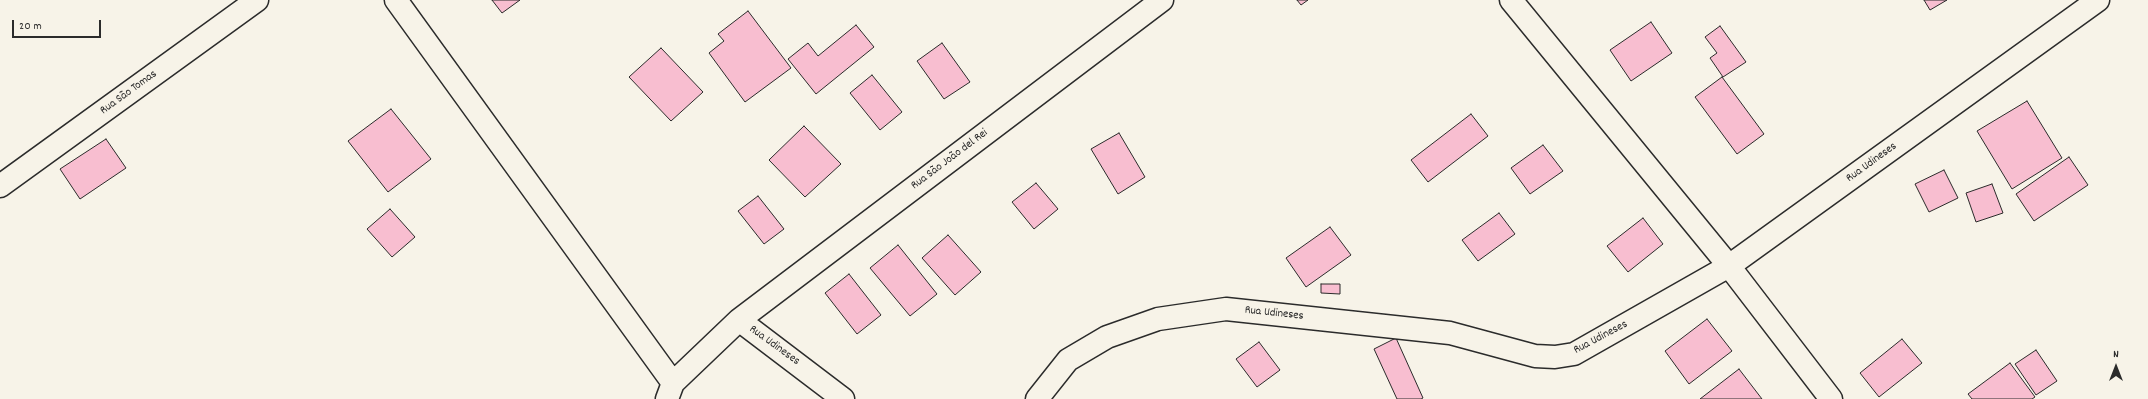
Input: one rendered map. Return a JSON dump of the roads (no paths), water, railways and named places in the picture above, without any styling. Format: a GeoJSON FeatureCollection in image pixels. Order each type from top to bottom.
{"type":"FeatureCollection","features":[{"type":"Feature","properties":{"kind":"street","name":"Rua São Tomas"},"geometry":{"type":"LineString","coordinates":[[0,186],[257,0]]}},
{"type":"Feature","properties":{"kind":"street"},"geometry":{"type":"LineString","coordinates":[[396,0],[670,391]]}},
{"type":"Feature","properties":{"kind":"street","name":"Rua São João del Rei"},"geometry":{"type":"LineString","coordinates":[[739,320],[1162,0]]}},
{"type":"Feature","properties":{"kind":"street"},"geometry":{"type":"LineString","coordinates":[[1511,0],[1730,266],[1831,399]]}},
{"type":"Feature","properties":{"kind":"street","name":"Rua Udineses"},"geometry":{"type":"LineString","coordinates":[[1037,399],[1068,360],[1107,337],[1158,319],[1226,309],[1450,333],[1536,356],[1555,357],[1574,354],[1730,266],[2098,0]]}},
{"type":"Feature","properties":{"kind":"street","name":"Rua Udineses"},"geometry":{"type":"LineString","coordinates":[[670,391],[739,320],[843,399]]}}]}
